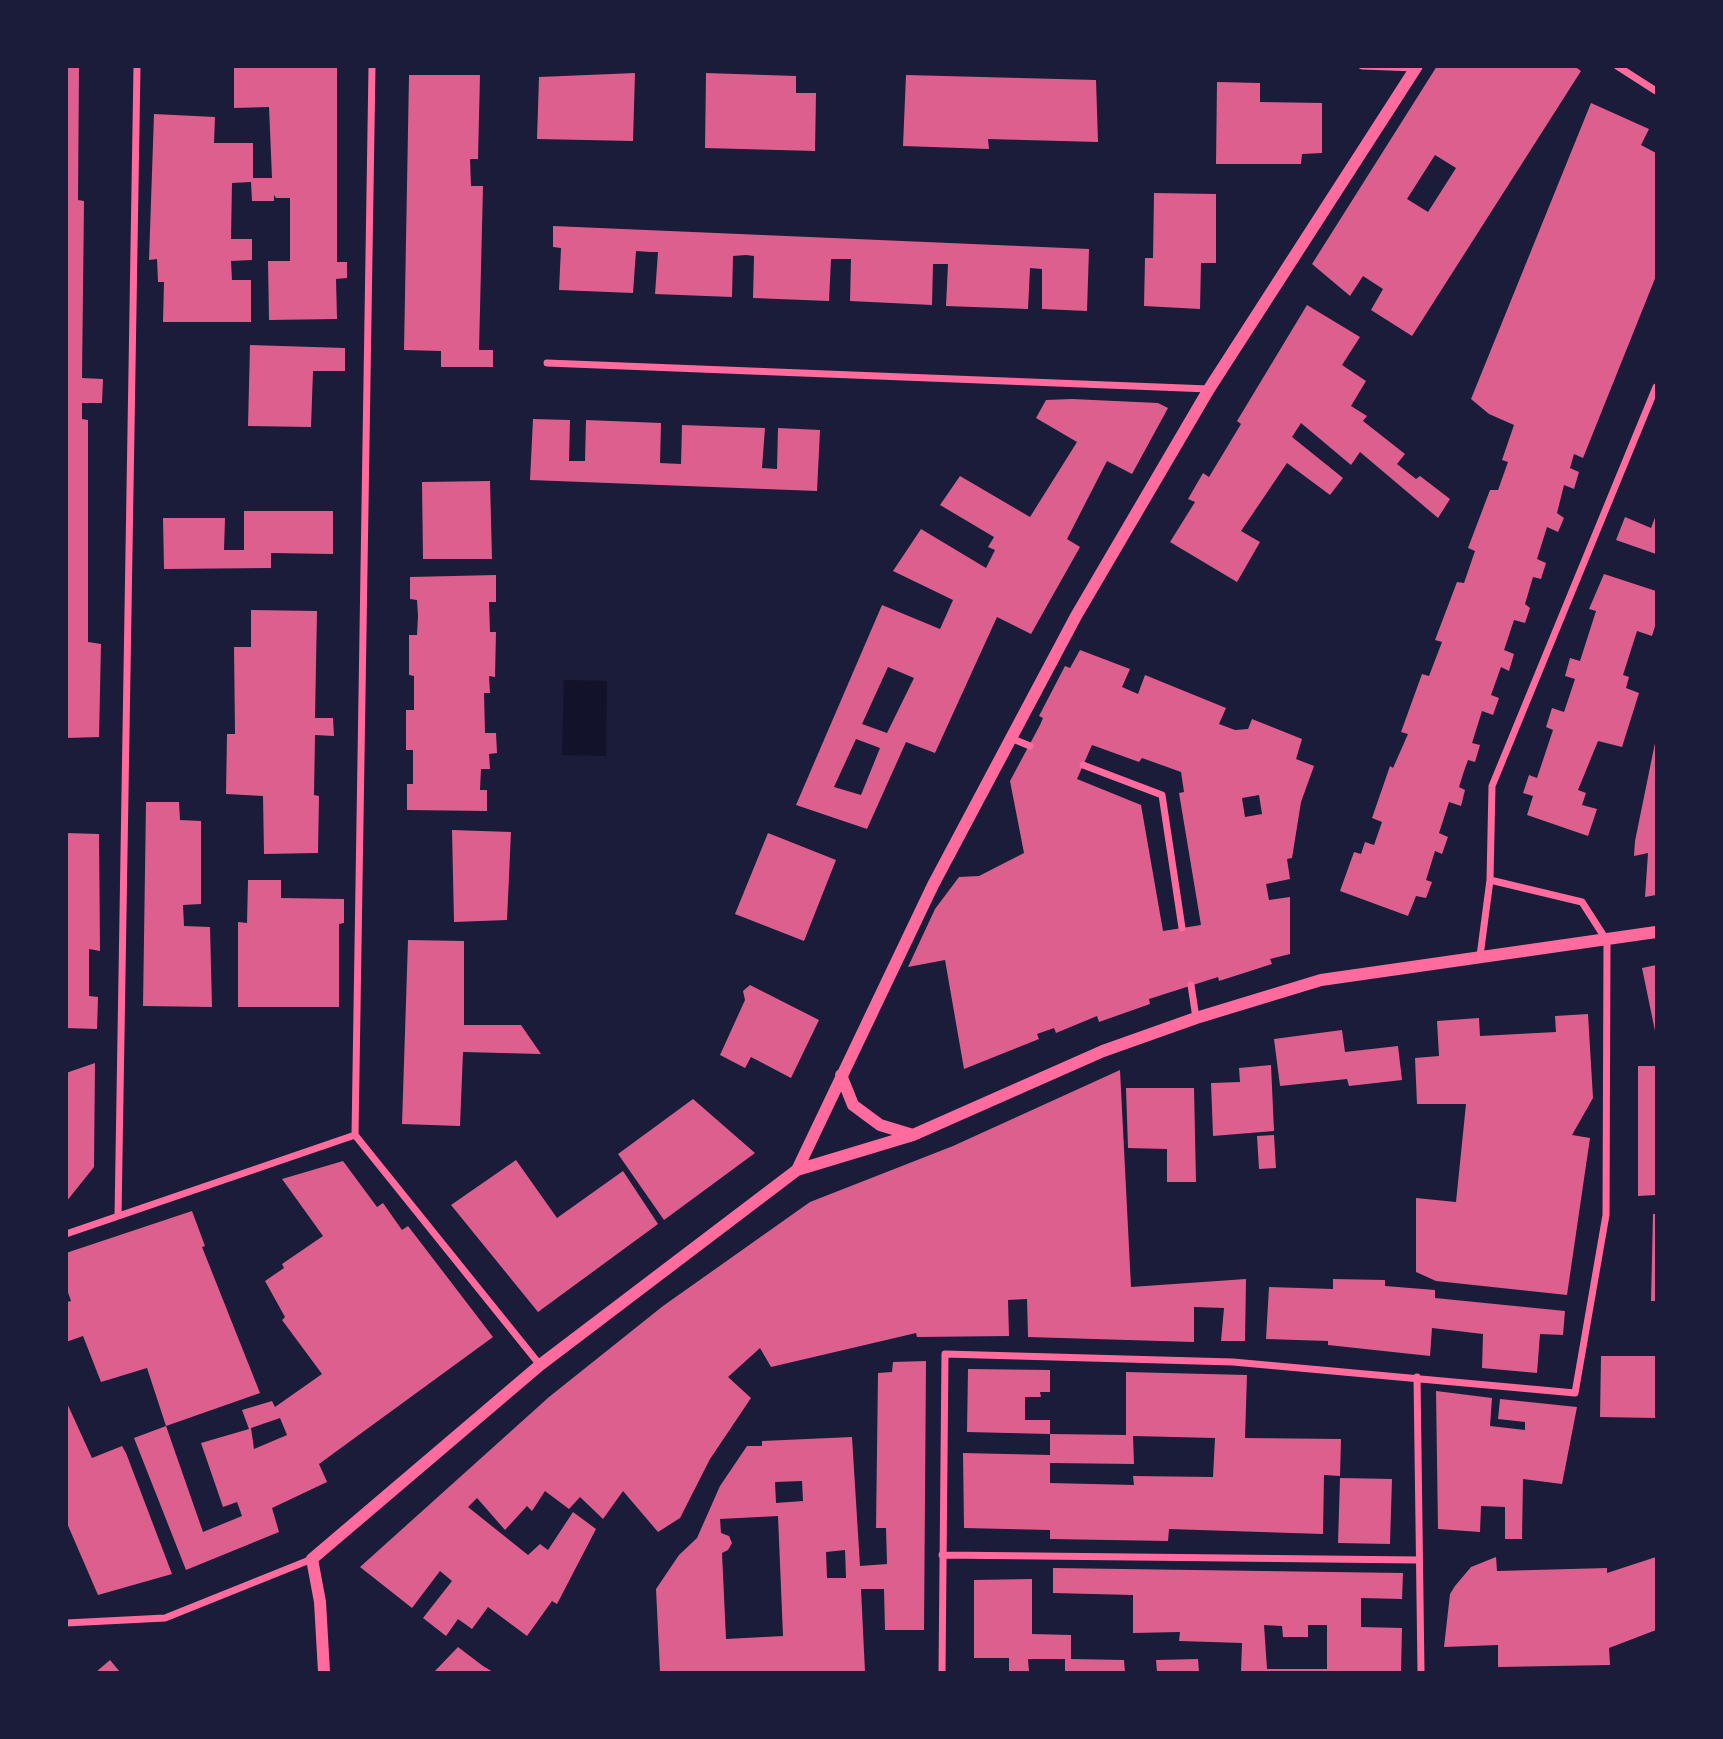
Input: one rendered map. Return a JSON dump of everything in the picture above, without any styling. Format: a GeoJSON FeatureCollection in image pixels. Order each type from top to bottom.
{"type":"FeatureCollection","features":[{"type":"Feature","properties":{"kind":"street"},"geometry":{"type":"LineString","coordinates":[[118,1216],[137,66]]}},
{"type":"Feature","properties":{"kind":"street"},"geometry":{"type":"LineString","coordinates":[[372,66],[355,1135],[540,1365]]}},
{"type":"Feature","properties":{"kind":"street"},"geometry":{"type":"LineString","coordinates":[[1362,66],[1417,67]]}},
{"type":"Feature","properties":{"kind":"street"},"geometry":{"type":"LineString","coordinates":[[1617,66],[1657,91]]}},
{"type":"Feature","properties":{"kind":"street"},"geometry":{"type":"LineString","coordinates":[[797,1170],[933,885],[1013,739],[1076,616],[1209,389],[1417,67]]}},
{"type":"Feature","properties":{"kind":"street"},"geometry":{"type":"LineString","coordinates":[[547,363],[1209,389]]}},
{"type":"Feature","properties":{"kind":"street"},"geometry":{"type":"LineString","coordinates":[[1480,956],[1490,880],[1492,786],[1657,387]]}},
{"type":"Feature","properties":{"kind":"street"},"geometry":{"type":"LineString","coordinates":[[1013,739],[1030,746]]}},
{"type":"Feature","properties":{"kind":"street"},"geometry":{"type":"LineString","coordinates":[[1083,765],[1162,795],[1182,928]]}},
{"type":"Feature","properties":{"kind":"street"},"geometry":{"type":"LineString","coordinates":[[942,1672],[945,1354],[1233,1362],[1575,1393],[1606,1216],[1607,941],[1582,902],[1490,880]]}},
{"type":"Feature","properties":{"kind":"street"},"geometry":{"type":"LineString","coordinates":[[66,1623],[164,1618],[312,1559],[540,1365],[797,1170],[913,1135],[1103,1052],[1196,1018],[1321,980],[1657,932]]}},
{"type":"Feature","properties":{"kind":"street"},"geometry":{"type":"LineString","coordinates":[[1191,985],[1196,1018]]}},
{"type":"Feature","properties":{"kind":"street"},"geometry":{"type":"LineString","coordinates":[[841,1075],[853,1105],[880,1125],[913,1135]]}},
{"type":"Feature","properties":{"kind":"street"},"geometry":{"type":"LineString","coordinates":[[66,1234],[355,1135]]}},
{"type":"Feature","properties":{"kind":"street"},"geometry":{"type":"LineString","coordinates":[[1417,1377],[1421,1672]]}},
{"type":"Feature","properties":{"kind":"street"},"geometry":{"type":"LineString","coordinates":[[942,1555],[1418,1560]]}},
{"type":"Feature","properties":{"kind":"street"},"geometry":{"type":"LineString","coordinates":[[312,1559],[320,1602],[324,1672]]}},
{"type":"Feature","properties":{"kind":"shaded area"},"geometry":{"type":"Polygon","coordinates":[[[564,680],[607,681],[606,756],[562,755],[564,680]]]}},
{"type":"Feature","properties":{"kind":"building"},"geometry":{"type":"Polygon","coordinates":[[[66,66],[79,66],[78,200],[84,201],[82,378],[103,379],[102,403],[82,403],[82,419],[88,420],[88,642],[101,644],[99,737],[66,738],[66,66]]]}},
{"type":"Feature","properties":{"kind":"building"},"geometry":{"type":"Polygon","coordinates":[[[234,66],[337,66],[337,262],[347,262],[347,278],[336,279],[337,319],[269,320],[268,261],[290,261],[290,198],[276,198],[274,195],[274,201],[252,201],[251,182],[232,183],[231,239],[252,239],[252,260],[231,261],[232,280],[251,280],[251,322],[163,322],[164,282],[158,282],[157,259],[149,260],[154,114],[215,117],[214,143],[253,143],[253,178],[272,178],[269,107],[234,108],[234,66]]]}},
{"type":"Feature","properties":{"kind":"building"},"geometry":{"type":"Polygon","coordinates":[[[1437,66],[1574,66],[1581,71],[1412,336],[1371,310],[1383,289],[1363,276],[1350,296],[1312,264],[1437,66]],[[1435,155],[1407,199],[1428,212],[1456,168],[1435,155]]]}},
{"type":"Feature","properties":{"kind":"building"},"geometry":{"type":"Polygon","coordinates":[[[635,73],[633,141],[537,139],[539,77],[635,73]]]}},
{"type":"Feature","properties":{"kind":"building"},"geometry":{"type":"Polygon","coordinates":[[[706,73],[796,76],[796,93],[816,93],[815,151],[705,148],[706,73]]]}},
{"type":"Feature","properties":{"kind":"building"},"geometry":{"type":"Polygon","coordinates":[[[409,75],[480,75],[478,159],[470,159],[471,186],[483,186],[479,350],[493,350],[493,367],[441,367],[441,351],[404,350],[409,75]]]}},
{"type":"Feature","properties":{"kind":"building"},"geometry":{"type":"Polygon","coordinates":[[[906,75],[1096,80],[1098,142],[988,139],[989,149],[903,146],[906,75]]]}},
{"type":"Feature","properties":{"kind":"building"},"geometry":{"type":"Polygon","coordinates":[[[1217,82],[1260,83],[1260,102],[1322,103],[1322,153],[1302,154],[1301,164],[1216,164],[1217,82]]]}},
{"type":"Feature","properties":{"kind":"building"},"geometry":{"type":"Polygon","coordinates":[[[1591,103],[1649,129],[1641,145],[1656,153],[1656,276],[1583,458],[1574,454],[1570,468],[1579,472],[1574,489],[1564,485],[1557,513],[1564,518],[1558,532],[1547,527],[1537,559],[1546,563],[1541,579],[1533,577],[1525,604],[1530,608],[1525,623],[1514,620],[1504,650],[1514,654],[1509,671],[1501,667],[1491,695],[1499,698],[1493,715],[1482,711],[1472,743],[1480,745],[1475,762],[1468,760],[1459,787],[1465,790],[1461,806],[1449,802],[1439,833],[1448,837],[1442,854],[1435,851],[1426,880],[1432,882],[1426,898],[1416,896],[1408,916],[1340,891],[1354,852],[1361,854],[1365,842],[1374,845],[1382,822],[1372,818],[1390,766],[1393,768],[1408,734],[1401,732],[1422,674],[1429,676],[1442,642],[1435,640],[1457,582],[1464,583],[1475,551],[1468,548],[1490,490],[1498,490],[1508,462],[1502,460],[1514,425],[1489,414],[1471,399],[1591,103]]]}},
{"type":"Feature","properties":{"kind":"building"},"geometry":{"type":"Polygon","coordinates":[[[1154,193],[1216,194],[1216,263],[1201,263],[1200,309],[1144,306],[1145,258],[1153,258],[1154,193]]]}},
{"type":"Feature","properties":{"kind":"building"},"geometry":{"type":"Polygon","coordinates":[[[553,226],[1089,249],[1087,311],[1042,309],[1042,269],[1030,268],[1028,309],[946,306],[948,264],[933,264],[932,305],[850,301],[851,259],[831,259],[829,301],[753,298],[754,256],[746,255],[733,256],[732,297],[655,294],[658,252],[636,251],[633,293],[559,290],[561,248],[553,247],[553,226]]]}},
{"type":"Feature","properties":{"kind":"building"},"geometry":{"type":"Polygon","coordinates":[[[1307,305],[1360,337],[1342,365],[1366,381],[1351,406],[1367,416],[1363,421],[1405,454],[1397,464],[1416,479],[1420,476],[1450,499],[1438,518],[1360,452],[1351,465],[1301,423],[1292,437],[1343,478],[1330,495],[1287,463],[1241,531],[1260,542],[1237,582],[1170,542],[1195,502],[1188,499],[1203,473],[1209,477],[1241,424],[1237,421],[1307,305]]]}},
{"type":"Feature","properties":{"kind":"building"},"geometry":{"type":"Polygon","coordinates":[[[250,345],[345,348],[345,371],[313,371],[311,427],[248,426],[250,345]]]}},
{"type":"Feature","properties":{"kind":"building"},"geometry":{"type":"Polygon","coordinates":[[[1046,400],[1158,403],[1168,408],[1132,474],[1107,461],[1067,539],[1080,547],[1031,634],[997,617],[935,753],[906,742],[867,829],[796,805],[882,605],[940,629],[953,600],[893,571],[921,529],[986,568],[995,550],[988,547],[994,537],[940,505],[960,476],[1030,517],[1077,442],[1036,418],[1046,400]],[[888,667],[862,724],[887,733],[914,678],[888,667]],[[856,739],[834,787],[861,795],[880,748],[856,739]]]}},
{"type":"Feature","properties":{"kind":"building"},"geometry":{"type":"Polygon","coordinates":[[[533,419],[570,420],[569,461],[585,461],[586,420],[661,423],[660,463],[681,464],[682,425],[765,428],[762,468],[777,469],[778,428],[820,430],[817,491],[530,480],[533,419]]]}},
{"type":"Feature","properties":{"kind":"building"},"geometry":{"type":"Polygon","coordinates":[[[490,481],[492,559],[423,559],[422,482],[490,481]]]}},
{"type":"Feature","properties":{"kind":"building"},"geometry":{"type":"Polygon","coordinates":[[[244,511],[333,511],[333,554],[271,553],[271,568],[164,569],[163,518],[225,518],[224,550],[244,550],[244,511]]]}},
{"type":"Feature","properties":{"kind":"building"},"geometry":{"type":"Polygon","coordinates":[[[1656,515],[1656,554],[1616,540],[1625,517],[1651,528],[1656,515]]]}},
{"type":"Feature","properties":{"kind":"building"},"geometry":{"type":"Polygon","coordinates":[[[1604,574],[1656,591],[1656,623],[1652,636],[1637,631],[1623,675],[1629,677],[1626,688],[1639,693],[1622,747],[1598,741],[1578,790],[1586,793],[1582,805],[1597,809],[1588,836],[1527,815],[1533,796],[1523,793],[1529,775],[1537,778],[1553,730],[1546,727],[1552,708],[1564,712],[1575,679],[1565,676],[1570,658],[1580,661],[1596,611],[1589,609],[1604,574]]]}},
{"type":"Feature","properties":{"kind":"building"},"geometry":{"type":"Polygon","coordinates":[[[496,575],[496,602],[489,602],[490,632],[496,632],[495,677],[489,676],[490,693],[484,693],[485,733],[496,733],[497,753],[489,754],[490,769],[481,769],[480,790],[487,790],[487,811],[407,810],[407,784],[413,784],[413,750],[406,750],[406,710],[414,710],[414,676],[409,675],[409,635],[417,635],[418,616],[417,600],[410,599],[410,577],[496,575]]]}},
{"type":"Feature","properties":{"kind":"building"},"geometry":{"type":"Polygon","coordinates":[[[251,610],[317,611],[315,718],[333,718],[334,736],[315,735],[314,795],[319,796],[318,853],[264,854],[263,796],[226,794],[227,734],[235,734],[234,647],[251,647],[251,610]]]}},
{"type":"Feature","properties":{"kind":"building"},"geometry":{"type":"Polygon","coordinates":[[[1080,650],[1130,669],[1122,687],[1138,694],[1145,675],[1226,708],[1219,724],[1235,730],[1248,729],[1252,719],[1302,739],[1296,759],[1314,766],[1301,802],[1292,858],[1287,859],[1290,879],[1266,884],[1269,900],[1290,897],[1290,954],[1270,959],[1272,964],[1219,981],[1218,977],[1149,999],[1150,1004],[1099,1022],[1097,1016],[1056,1033],[1054,1028],[1037,1034],[1039,1039],[964,1069],[945,960],[908,967],[935,909],[959,877],[979,876],[1024,853],[1010,781],[1040,725],[1043,718],[1039,716],[1065,666],[1070,668],[1080,650]],[[1092,745],[1077,779],[1141,805],[1163,931],[1201,925],[1179,793],[1184,792],[1181,772],[1142,758],[1139,762],[1092,745]],[[1259,795],[1242,798],[1245,817],[1262,814],[1259,795]]]}},
{"type":"Feature","properties":{"kind":"building"},"geometry":{"type":"Polygon","coordinates":[[[1656,738],[1656,895],[1645,897],[1648,853],[1634,856],[1635,841],[1656,738]]]}},
{"type":"Feature","properties":{"kind":"building"},"geometry":{"type":"Polygon","coordinates":[[[146,802],[179,802],[180,820],[201,821],[201,904],[183,905],[184,926],[210,927],[212,1007],[143,1006],[146,802]]]}},
{"type":"Feature","properties":{"kind":"building"},"geometry":{"type":"Polygon","coordinates":[[[452,830],[511,832],[507,920],[454,922],[452,830]]]}},
{"type":"Feature","properties":{"kind":"building"},"geometry":{"type":"Polygon","coordinates":[[[66,833],[99,834],[100,951],[89,949],[89,996],[98,997],[97,1029],[66,1028],[66,833]]]}},
{"type":"Feature","properties":{"kind":"building"},"geometry":{"type":"Polygon","coordinates":[[[768,833],[836,860],[804,941],[735,914],[768,833]]]}},
{"type":"Feature","properties":{"kind":"building"},"geometry":{"type":"Polygon","coordinates":[[[248,880],[281,880],[281,898],[344,899],[344,923],[339,924],[339,1007],[238,1007],[238,922],[247,923],[248,880]]]}},
{"type":"Feature","properties":{"kind":"building"},"geometry":{"type":"Polygon","coordinates":[[[408,940],[464,941],[464,1025],[521,1025],[541,1054],[463,1052],[460,1126],[402,1124],[408,940]]]}},
{"type":"Feature","properties":{"kind":"building"},"geometry":{"type":"Polygon","coordinates":[[[1656,965],[1656,1031],[1655,1031],[1642,968],[1656,965]]]}},
{"type":"Feature","properties":{"kind":"building"},"geometry":{"type":"Polygon","coordinates":[[[750,985],[819,1020],[791,1078],[751,1057],[745,1068],[720,1055],[745,1000],[743,991],[750,985]]]}},
{"type":"Feature","properties":{"kind":"building"},"geometry":{"type":"Polygon","coordinates":[[[1588,1014],[1593,1098],[1572,1135],[1590,1138],[1567,1295],[1436,1281],[1416,1272],[1416,1198],[1456,1202],[1466,1104],[1417,1104],[1415,1058],[1439,1056],[1437,1021],[1479,1018],[1480,1036],[1556,1032],[1555,1016],[1588,1014]]]}},
{"type":"Feature","properties":{"kind":"building"},"geometry":{"type":"Polygon","coordinates":[[[1342,1030],[1345,1052],[1398,1046],[1402,1080],[1349,1086],[1347,1079],[1280,1086],[1274,1039],[1342,1030]]]}},
{"type":"Feature","properties":{"kind":"building"},"geometry":{"type":"Polygon","coordinates":[[[95,1063],[94,1167],[66,1202],[66,1073],[95,1063]]]}},
{"type":"Feature","properties":{"kind":"building"},"geometry":{"type":"Polygon","coordinates":[[[1271,1065],[1274,1131],[1213,1136],[1211,1083],[1240,1082],[1239,1068],[1271,1065]]]}},
{"type":"Feature","properties":{"kind":"building"},"geometry":{"type":"Polygon","coordinates":[[[1638,1066],[1656,1066],[1656,1195],[1638,1196],[1638,1066]]]}},
{"type":"Feature","properties":{"kind":"building"},"geometry":{"type":"Polygon","coordinates":[[[1120,1070],[1131,1287],[1246,1279],[1245,1341],[1221,1341],[1224,1308],[1194,1307],[1194,1342],[1028,1337],[1027,1299],[1008,1300],[1009,1336],[917,1337],[916,1333],[771,1367],[760,1348],[728,1377],[751,1398],[710,1459],[680,1518],[658,1532],[623,1491],[603,1519],[580,1497],[569,1509],[545,1491],[532,1511],[527,1506],[505,1530],[477,1498],[468,1507],[528,1555],[540,1544],[548,1550],[573,1512],[596,1529],[557,1604],[552,1601],[527,1636],[488,1607],[472,1629],[458,1619],[446,1636],[423,1618],[452,1581],[440,1571],[412,1608],[360,1567],[549,1397],[663,1306],[810,1202],[953,1146],[1120,1070]]]}},
{"type":"Feature","properties":{"kind":"building"},"geometry":{"type":"Polygon","coordinates":[[[1126,1088],[1194,1088],[1196,1182],[1167,1182],[1167,1149],[1128,1148],[1126,1088]]]}},
{"type":"Feature","properties":{"kind":"building"},"geometry":{"type":"Polygon","coordinates":[[[693,1099],[755,1153],[664,1220],[618,1154],[693,1099]]]}},
{"type":"Feature","properties":{"kind":"building"},"geometry":{"type":"Polygon","coordinates":[[[1274,1135],[1276,1168],[1259,1169],[1257,1136],[1274,1135]]]}},
{"type":"Feature","properties":{"kind":"building"},"geometry":{"type":"Polygon","coordinates":[[[516,1160],[557,1218],[623,1171],[658,1224],[538,1312],[451,1205],[516,1160]]]}},
{"type":"Feature","properties":{"kind":"building"},"geometry":{"type":"Polygon","coordinates":[[[343,1161],[377,1207],[383,1203],[402,1230],[408,1226],[493,1337],[319,1464],[327,1482],[272,1508],[279,1532],[186,1570],[134,1438],[166,1426],[203,1532],[242,1516],[237,1502],[223,1507],[201,1443],[249,1429],[242,1410],[272,1401],[275,1407],[322,1374],[282,1320],[285,1317],[265,1281],[284,1268],[282,1264],[323,1236],[282,1179],[343,1161]],[[280,1418],[251,1428],[254,1449],[287,1435],[280,1418]]]}},
{"type":"Feature","properties":{"kind":"building"},"geometry":{"type":"Polygon","coordinates":[[[192,1211],[205,1246],[202,1247],[260,1393],[166,1426],[147,1368],[101,1382],[83,1336],[66,1342],[66,1302],[71,1301],[66,1287],[66,1253],[192,1211]]]}},
{"type":"Feature","properties":{"kind":"building"},"geometry":{"type":"Polygon","coordinates":[[[1653,1214],[1656,1214],[1656,1301],[1651,1301],[1653,1214]]]}},
{"type":"Feature","properties":{"kind":"building"},"geometry":{"type":"Polygon","coordinates":[[[1333,1279],[1385,1280],[1385,1286],[1435,1290],[1435,1298],[1565,1311],[1563,1335],[1540,1334],[1537,1373],[1482,1368],[1483,1334],[1432,1328],[1430,1356],[1328,1345],[1328,1341],[1266,1339],[1269,1287],[1333,1289],[1333,1279]]]}},
{"type":"Feature","properties":{"kind":"building"},"geometry":{"type":"Polygon","coordinates":[[[1601,1356],[1656,1356],[1656,1418],[1600,1417],[1601,1356]]]}},
{"type":"Feature","properties":{"kind":"building"},"geometry":{"type":"Polygon","coordinates":[[[926,1361],[924,1630],[885,1630],[884,1589],[861,1589],[865,1672],[660,1672],[656,1589],[679,1555],[697,1538],[720,1486],[747,1446],[762,1446],[762,1441],[852,1437],[860,1566],[887,1564],[886,1528],[876,1528],[878,1373],[892,1372],[893,1362],[926,1361]],[[802,1481],[775,1482],[776,1503],[803,1501],[802,1481]],[[778,1516],[720,1519],[721,1533],[729,1536],[732,1543],[728,1550],[722,1553],[726,1639],[783,1636],[778,1516]],[[845,1550],[826,1552],[827,1578],[846,1578],[845,1550]]]}},
{"type":"Feature","properties":{"kind":"building"},"geometry":{"type":"Polygon","coordinates":[[[968,1369],[1050,1370],[1050,1392],[1040,1392],[1041,1397],[1025,1397],[1025,1420],[1050,1420],[1050,1434],[967,1432],[968,1369]]]}},
{"type":"Feature","properties":{"kind":"building"},"geometry":{"type":"Polygon","coordinates":[[[1126,1372],[1247,1375],[1245,1438],[1341,1439],[1340,1476],[1324,1475],[1323,1534],[1169,1529],[1168,1541],[1050,1539],[1050,1530],[964,1528],[963,1453],[1050,1455],[1050,1434],[1126,1435],[1126,1372]],[[1133,1436],[1134,1464],[1050,1463],[1050,1483],[1134,1485],[1133,1476],[1213,1477],[1215,1438],[1133,1436]]]}},
{"type":"Feature","properties":{"kind":"building"},"geometry":{"type":"Polygon","coordinates":[[[1436,1391],[1492,1398],[1490,1426],[1525,1430],[1525,1422],[1498,1419],[1500,1399],[1577,1407],[1562,1484],[1523,1479],[1522,1539],[1505,1539],[1505,1507],[1481,1506],[1480,1532],[1438,1529],[1436,1391]]]}},
{"type":"Feature","properties":{"kind":"building"},"geometry":{"type":"Polygon","coordinates":[[[66,1401],[92,1458],[122,1446],[172,1574],[98,1595],[66,1521],[66,1401]]]}},
{"type":"Feature","properties":{"kind":"building"},"geometry":{"type":"Polygon","coordinates":[[[1340,1478],[1392,1479],[1390,1544],[1338,1543],[1340,1478]]]}},
{"type":"Feature","properties":{"kind":"building"},"geometry":{"type":"Polygon","coordinates":[[[1496,1557],[1497,1571],[1607,1568],[1607,1573],[1656,1557],[1656,1630],[1609,1648],[1610,1665],[1498,1667],[1498,1645],[1444,1647],[1450,1594],[1471,1567],[1496,1557]]]}},
{"type":"Feature","properties":{"kind":"building"},"geometry":{"type":"Polygon","coordinates":[[[1053,1568],[1403,1573],[1402,1599],[1361,1598],[1361,1627],[1402,1628],[1401,1672],[1241,1672],[1242,1643],[1179,1641],[1180,1632],[1133,1633],[1133,1595],[1053,1593],[1053,1568]],[[1264,1625],[1267,1669],[1327,1669],[1327,1625],[1308,1625],[1308,1637],[1283,1637],[1282,1626],[1264,1625]]]}},
{"type":"Feature","properties":{"kind":"building"},"geometry":{"type":"Polygon","coordinates":[[[1032,1579],[1032,1634],[1071,1635],[1071,1659],[1124,1660],[1125,1672],[1065,1672],[1065,1659],[1028,1659],[1029,1672],[1009,1672],[1009,1658],[974,1658],[974,1580],[1032,1579]]]}},
{"type":"Feature","properties":{"kind":"building"},"geometry":{"type":"Polygon","coordinates":[[[458,1647],[483,1666],[493,1672],[434,1672],[458,1647]]]}},
{"type":"Feature","properties":{"kind":"building"},"geometry":{"type":"Polygon","coordinates":[[[1198,1659],[1199,1672],[1157,1672],[1156,1660],[1198,1659]]]}},
{"type":"Feature","properties":{"kind":"building"},"geometry":{"type":"Polygon","coordinates":[[[110,1660],[120,1672],[96,1672],[110,1660]]]}}]}
